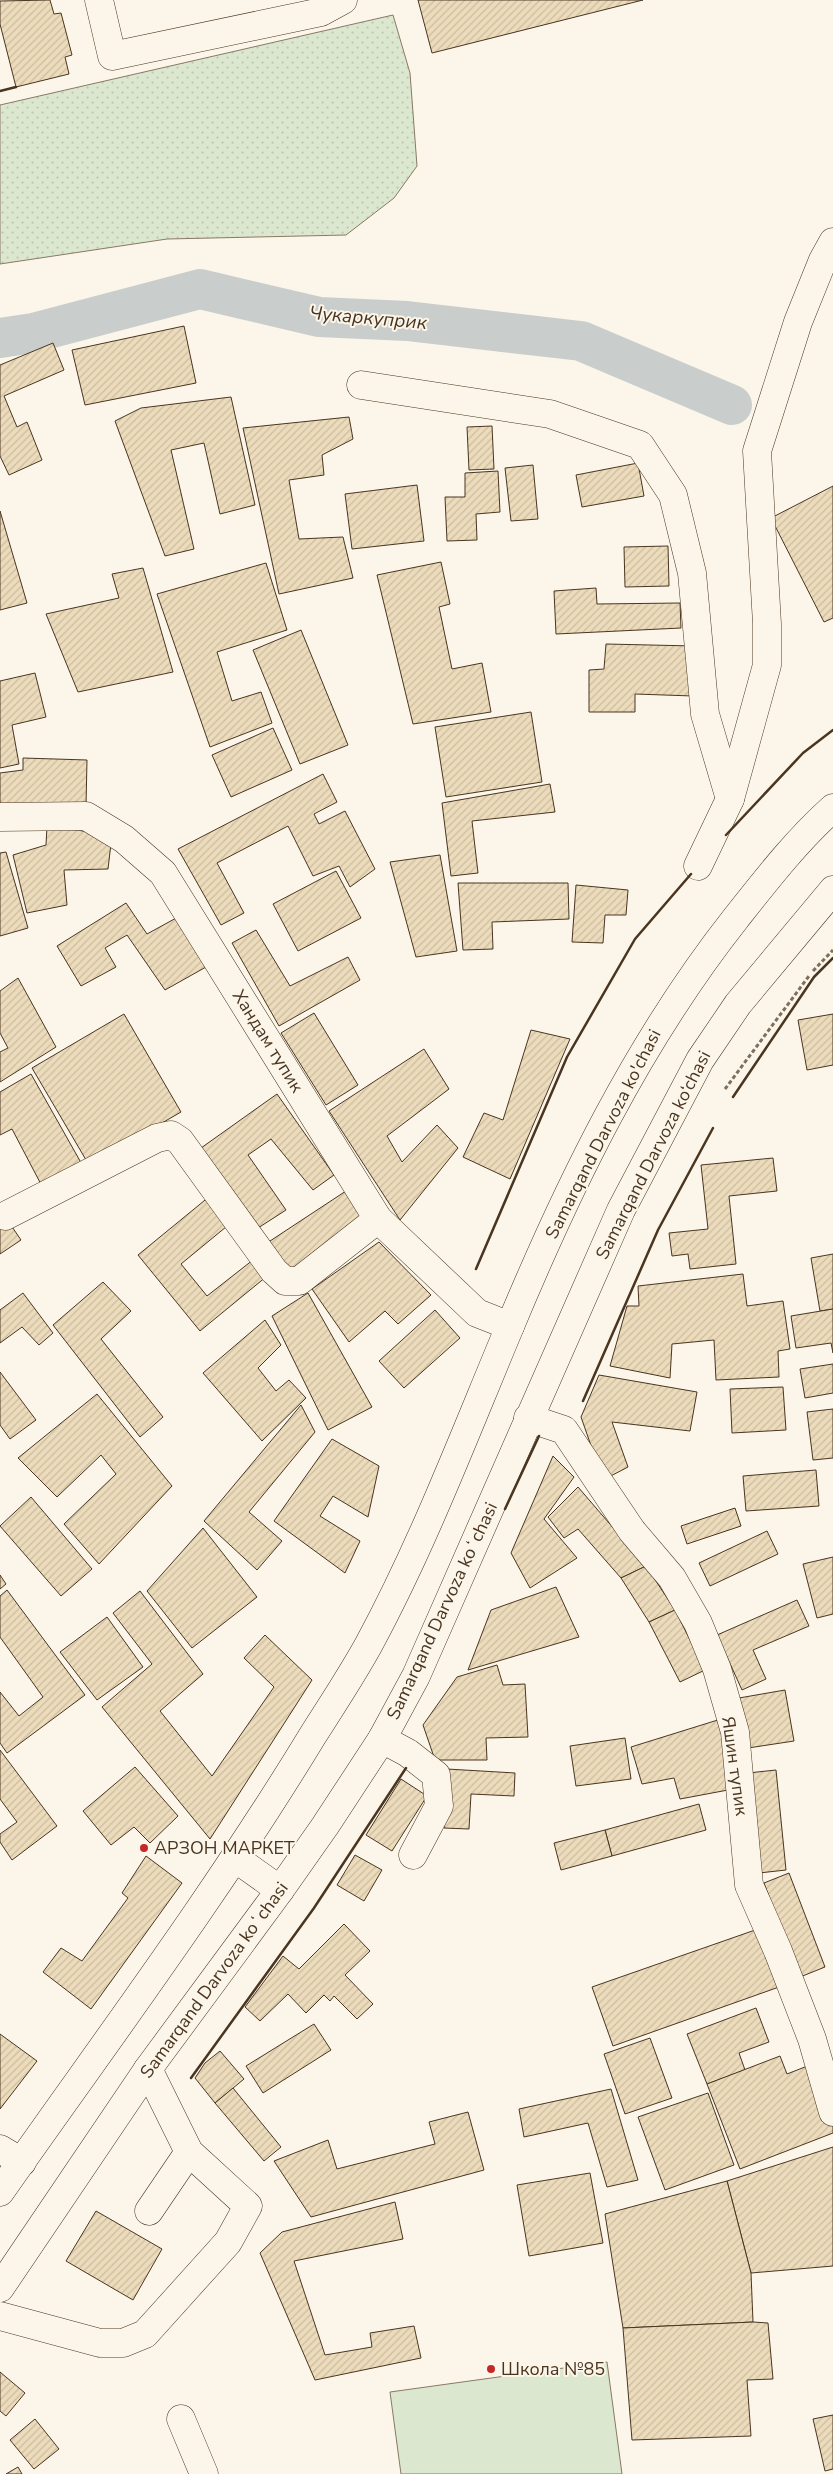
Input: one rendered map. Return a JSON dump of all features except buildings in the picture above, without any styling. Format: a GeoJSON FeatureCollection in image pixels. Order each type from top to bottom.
{"type":"FeatureCollection","features":[{"type":"Feature","properties":{"kind":"main road"},"geometry":{"type":"LineString","coordinates":[[99,0],[112,56],[321,12],[343,0]]}},
{"type":"Feature","properties":{"kind":"main road"},"geometry":{"type":"LineString","coordinates":[[698,866],[730,799],[767,665],[767,624],[757,451],[798,322],[823,260],[833,242]]}},
{"type":"Feature","properties":{"kind":"main road"},"geometry":{"type":"LineString","coordinates":[[361,384],[550,414],[640,445],[673,495],[692,572],[705,714],[730,799]]}},
{"type":"Feature","properties":{"kind":"main road","name":"Samarqand Darvoza ko'chasi"},"geometry":{"type":"LineString","coordinates":[[235,1858],[276,1796],[368,1645],[438,1500],[510,1326],[571,1190],[647,1044],[670,1007],[732,922],[791,852],[833,808]]}},
{"type":"Feature","properties":{"kind":"main road","name":"Хандам тупик"},"geometry":{"type":"LineString","coordinates":[[0,817],[86,816],[124,839],[163,873],[378,1219],[477,1313],[510,1326]]}},
{"type":"Feature","properties":{"kind":"main road","name":"Samarqand Darvoza ko‘chasi"},"geometry":{"type":"LineString","coordinates":[[528,1418],[621,1210],[700,1060],[738,1004],[833,890]]}},
{"type":"Feature","properties":{"kind":"main road"},"geometry":{"type":"LineString","coordinates":[[5,1216],[157,1138],[171,1135],[180,1141],[274,1271],[285,1281],[299,1281],[378,1219]]}},
{"type":"Feature","properties":{"kind":"main road","name":"Samarqand Darvoza koʻchasi"},"geometry":{"type":"LineString","coordinates":[[0,2288],[148,2069],[280,1890],[382,1739],[416,1676],[528,1418]]}},
{"type":"Feature","properties":{"kind":"main road","name":"Яшин тупик"},"geometry":{"type":"LineString","coordinates":[[528,1418],[564,1430],[632,1531],[672,1578],[698,1623],[716,1669],[734,1732],[749,1885],[778,1951],[812,2039],[833,2112]]}},
{"type":"Feature","properties":{"kind":"main road"},"geometry":{"type":"LineString","coordinates":[[382,1739],[408,1753],[436,1775],[439,1806],[413,1855]]}},
{"type":"Feature","properties":{"kind":"main road"},"geometry":{"type":"LineString","coordinates":[[0,2192],[11,2155],[235,1858],[280,1890]]}},
{"type":"Feature","properties":{"kind":"main road"},"geometry":{"type":"LineString","coordinates":[[0,2316],[100,2343],[123,2343],[145,2334],[228,2242],[248,2206],[189,2152],[148,2069]]}},
{"type":"Feature","properties":{"kind":"main road"},"geometry":{"type":"LineString","coordinates":[[149,2211],[189,2152]]}},
{"type":"Feature","properties":{"kind":"main road"},"geometry":{"type":"LineString","coordinates":[[181,2419],[204,2474]]}},
{"type":"Feature","properties":{"kind":"green space"},"geometry":{"type":"Polygon","coordinates":[[[393,15],[410,73],[417,166],[394,198],[346,235],[167,239],[0,264],[0,105],[393,15]]]}},
{"type":"Feature","properties":{"kind":"green space"},"geometry":{"type":"Polygon","coordinates":[[[607,2362],[622,2474],[401,2474],[390,2392],[607,2362]]]}},
{"type":"Feature","properties":{"kind":"waterway","name":"Чукаркуприк"},"geometry":{"type":"LineString","coordinates":[[0,338],[33,333],[200,289],[319,317],[407,321],[581,341],[732,405]]}},
{"type":"Feature","properties":{"kind":"wall"},"geometry":{"type":"LineString","coordinates":[[0,91],[16,87]]}},
{"type":"Feature","properties":{"kind":"wall"},"geometry":{"type":"LineString","coordinates":[[726,835],[803,753],[833,730]]}},
{"type":"Feature","properties":{"kind":"wall"},"geometry":{"type":"LineString","coordinates":[[476,1269],[567,1057],[635,939],[691,874]]}},
{"type":"Feature","properties":{"kind":"wall"},"geometry":{"type":"LineString","coordinates":[[733,1097],[814,977],[833,958]]}},
{"type":"Feature","properties":{"kind":"wall"},"geometry":{"type":"LineString","coordinates":[[583,1401],[658,1230],[713,1128]]}},
{"type":"Feature","properties":{"kind":"wall"},"geometry":{"type":"LineString","coordinates":[[505,1509],[539,1436]]}},
{"type":"Feature","properties":{"kind":"wall"},"geometry":{"type":"LineString","coordinates":[[191,2078],[314,1908],[406,1768]]}},
{"type":"Feature","properties":{"kind":"place","name":"АРЗОН МАРКЕТ"},"geometry":{"type":"Point","coordinates":[144,1848]}},
{"type":"Feature","properties":{"kind":"place","name":"Школа №85"},"geometry":{"type":"Point","coordinates":[491,2369]}}]}
